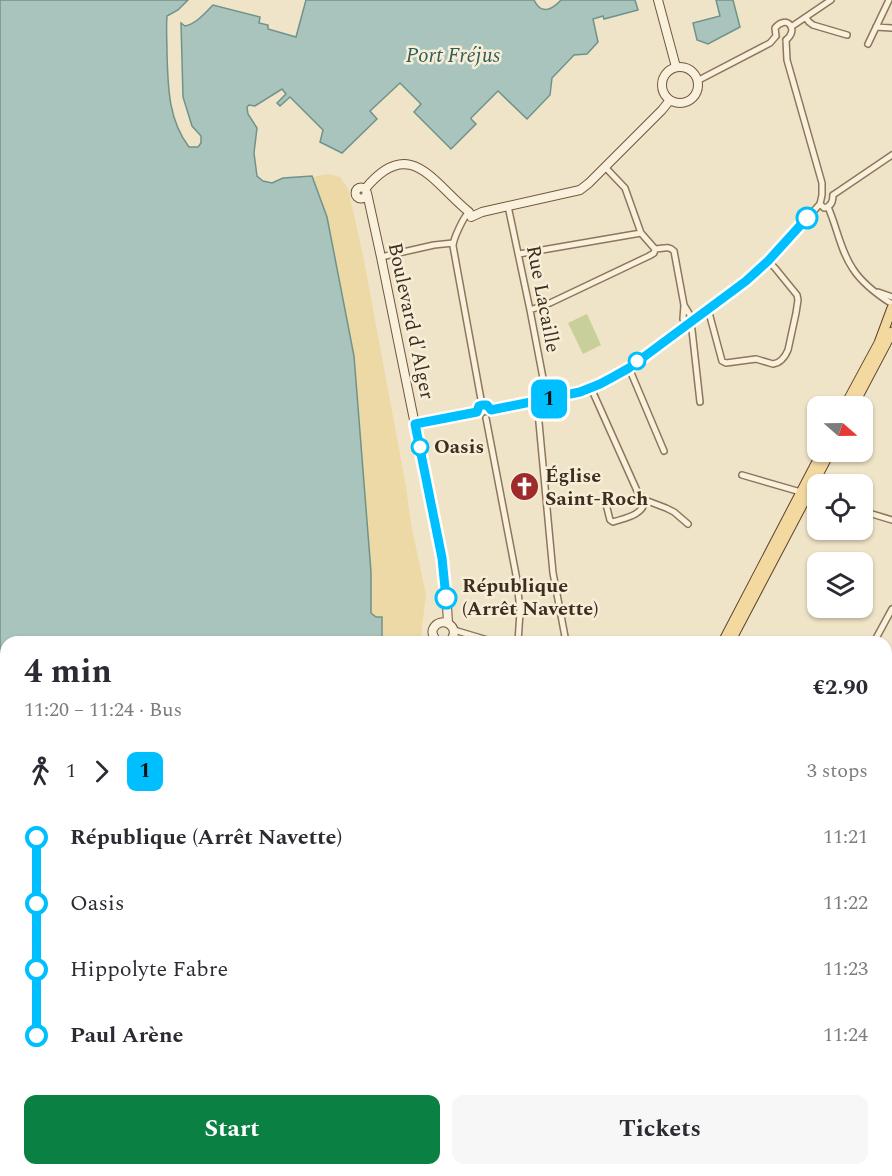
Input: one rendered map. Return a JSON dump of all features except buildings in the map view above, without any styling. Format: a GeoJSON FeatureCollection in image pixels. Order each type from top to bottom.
{"type":"FeatureCollection","features":[{"type":"Feature","properties":{"kind":"main road"},"geometry":{"type":"LineString","coordinates":[[850,396],[879,343],[891,308]]}},
{"type":"Feature","properties":{"kind":"main road"},"geometry":{"type":"LineString","coordinates":[[858,396],[892,332]]}},
{"type":"Feature","properties":{"kind":"main road"},"geometry":{"type":"LineString","coordinates":[[726,636],[807,497]]}},
{"type":"Feature","properties":{"kind":"main road"},"geometry":{"type":"LineString","coordinates":[[733,636],[807,498]]}},
{"type":"Feature","properties":{"kind":"street"},"geometry":{"type":"LineString","coordinates":[[658,0],[676,67]]}},
{"type":"Feature","properties":{"kind":"street"},"geometry":{"type":"LineString","coordinates":[[791,27],[831,0]]}},
{"type":"Feature","properties":{"kind":"street"},"geometry":{"type":"LineString","coordinates":[[867,44],[888,0]]}},
{"type":"Feature","properties":{"kind":"street"},"geometry":{"type":"LineString","coordinates":[[806,18],[813,25],[847,35]]}},
{"type":"Feature","properties":{"kind":"street"},"geometry":{"type":"LineString","coordinates":[[491,410],[569,395],[591,388],[629,368],[746,281],[768,261],[820,204],[822,183],[787,60],[786,40],[792,34],[791,27],[781,22],[775,28],[776,36],[778,39],[786,40]]}},
{"type":"Feature","properties":{"kind":"street"},"geometry":{"type":"LineString","coordinates":[[876,27],[892,28]]}},
{"type":"Feature","properties":{"kind":"street"},"geometry":{"type":"LineString","coordinates":[[697,81],[770,43],[776,36]]}},
{"type":"Feature","properties":{"kind":"street"},"geometry":{"type":"LineString","coordinates":[[676,67],[687,68],[697,81],[695,94],[684,102],[677,103],[670,100],[662,89],[664,75],[676,67]]}},
{"type":"Feature","properties":{"kind":"street"},"geometry":{"type":"LineString","coordinates":[[482,405],[453,243],[456,235],[470,214],[580,189],[589,183],[663,110],[670,100]]}},
{"type":"Feature","properties":{"kind":"street"},"geometry":{"type":"LineString","coordinates":[[822,195],[826,191],[831,193],[892,155]]}},
{"type":"Feature","properties":{"kind":"street","name":"Boulevard d'Alger"},"geometry":{"type":"LineString","coordinates":[[448,623],[442,558],[381,257],[365,193],[387,168],[407,164],[425,171],[470,214]]}},
{"type":"Feature","properties":{"kind":"street"},"geometry":{"type":"LineString","coordinates":[[605,167],[625,189],[641,233],[655,249]]}},
{"type":"Feature","properties":{"kind":"street"},"geometry":{"type":"LineString","coordinates":[[822,183],[831,193],[832,201],[828,207]]}},
{"type":"Feature","properties":{"kind":"street"},"geometry":{"type":"LineString","coordinates":[[820,204],[824,208],[828,207]]}},
{"type":"Feature","properties":{"kind":"street","name":"Rue Lacaille"},"geometry":{"type":"LineString","coordinates":[[508,206],[547,399]]}},
{"type":"Feature","properties":{"kind":"street"},"geometry":{"type":"LineString","coordinates":[[828,207],[849,262],[857,275],[891,308]]}},
{"type":"Feature","properties":{"kind":"street"},"geometry":{"type":"LineString","coordinates":[[519,254],[641,233]]}},
{"type":"Feature","properties":{"kind":"street"},"geometry":{"type":"LineString","coordinates":[[381,257],[453,243]]}},
{"type":"Feature","properties":{"kind":"street"},"geometry":{"type":"LineString","coordinates":[[655,249],[666,247],[674,251],[684,305],[692,330],[700,402]]}},
{"type":"Feature","properties":{"kind":"street"},"geometry":{"type":"LineString","coordinates":[[530,310],[550,303],[650,256],[655,249]]}},
{"type":"Feature","properties":{"kind":"street"},"geometry":{"type":"LineString","coordinates":[[708,309],[720,359],[723,362],[756,359],[773,364],[780,361],[788,350],[798,300],[795,291],[768,261]]}},
{"type":"Feature","properties":{"kind":"street"},"geometry":{"type":"LineString","coordinates":[[876,292],[892,297]]}},
{"type":"Feature","properties":{"kind":"street"},"geometry":{"type":"LineString","coordinates":[[684,305],[683,319],[689,322]]}},
{"type":"Feature","properties":{"kind":"street"},"geometry":{"type":"LineString","coordinates":[[629,368],[664,451]]}},
{"type":"Feature","properties":{"kind":"street"},"geometry":{"type":"LineString","coordinates":[[591,388],[638,493],[645,500],[674,512],[688,524]]}},
{"type":"Feature","properties":{"kind":"street"},"geometry":{"type":"LineString","coordinates":[[537,401],[554,573],[565,636]]}},
{"type":"Feature","properties":{"kind":"street"},"geometry":{"type":"LineString","coordinates":[[482,405],[487,405],[491,410]]}},
{"type":"Feature","properties":{"kind":"street"},"geometry":{"type":"LineString","coordinates":[[477,412],[479,406],[482,405]]}},
{"type":"Feature","properties":{"kind":"street"},"geometry":{"type":"LineString","coordinates":[[486,418],[491,410]]}},
{"type":"Feature","properties":{"kind":"street"},"geometry":{"type":"LineString","coordinates":[[415,424],[477,412]]}},
{"type":"Feature","properties":{"kind":"street"},"geometry":{"type":"LineString","coordinates":[[477,412],[480,417],[486,418]]}},
{"type":"Feature","properties":{"kind":"street"},"geometry":{"type":"LineString","coordinates":[[486,418],[518,580],[519,636]]}},
{"type":"Feature","properties":{"kind":"street"},"geometry":{"type":"LineString","coordinates":[[742,475],[807,493]]}},
{"type":"Feature","properties":{"kind":"street"},"geometry":{"type":"LineString","coordinates":[[606,504],[610,520],[613,522],[639,512],[643,509],[645,500]]}},
{"type":"Feature","properties":{"kind":"street"},"geometry":{"type":"LineString","coordinates":[[873,514],[892,520]]}},
{"type":"Feature","properties":{"kind":"street"},"geometry":{"type":"LineString","coordinates":[[877,636],[892,609]]}},
{"type":"Feature","properties":{"kind":"street"},"geometry":{"type":"LineString","coordinates":[[433,636],[434,627],[441,622],[452,626],[452,636]]}},
{"type":"Feature","properties":{"kind":"green space"},"geometry":{"type":"Polygon","coordinates":[[[587,314],[601,345],[583,354],[568,323],[587,314]]]}},
{"type":"Feature","properties":{"kind":"sand"},"geometry":{"type":"Polygon","coordinates":[[[328,174],[340,177],[348,189],[363,255],[411,524],[426,595],[421,636],[382,636],[382,617],[376,617],[371,613],[371,572],[354,356],[327,217],[312,177],[328,174]]]}},
{"type":"Feature","properties":{"kind":"water","name":"Port Fréjus"},"geometry":{"type":"Polygon","coordinates":[[[0,0],[188,0],[178,10],[167,16],[168,78],[170,102],[177,126],[189,147],[198,147],[201,143],[201,136],[192,126],[183,97],[181,23],[185,26],[193,23],[213,5],[260,17],[259,23],[268,25],[268,29],[296,37],[306,0],[534,0],[540,8],[547,9],[561,0],[635,0],[638,10],[604,19],[603,16],[593,19],[598,42],[587,54],[574,55],[552,78],[550,95],[527,119],[498,91],[471,118],[476,124],[451,149],[414,112],[421,104],[400,83],[370,111],[377,119],[342,153],[320,142],[323,130],[290,97],[280,106],[277,103],[286,94],[282,89],[255,106],[247,107],[248,114],[257,128],[254,153],[257,176],[263,181],[272,183],[283,178],[312,176],[327,217],[354,356],[371,572],[371,613],[376,617],[382,617],[382,636],[0,636],[0,0]]]}},
{"type":"Feature","properties":{"kind":"water"},"geometry":{"type":"Polygon","coordinates":[[[716,0],[733,0],[740,27],[708,44],[697,40],[693,23],[720,16],[716,0]]]}},
{"type":"Feature","properties":{"kind":"bus line","name":"1"},"geometry":{"type":"LineString","coordinates":[[446,598],[442,558],[415,424],[477,412],[479,406],[482,405],[487,405],[491,410],[569,395],[600,384],[629,368],[746,281],[768,261],[807,218]]}},
{"type":"Feature","properties":{"kind":"place","name":"Oasis"},"geometry":{"type":"Point","coordinates":[420,447]}},
{"type":"Feature","properties":{"kind":"place","name":"Église Saint-Roch"},"geometry":{"type":"Point","coordinates":[524,487]}},
{"type":"Feature","properties":{"kind":"place","name":"République (Arrêt Navette)"},"geometry":{"type":"Point","coordinates":[446,598]}}]}
